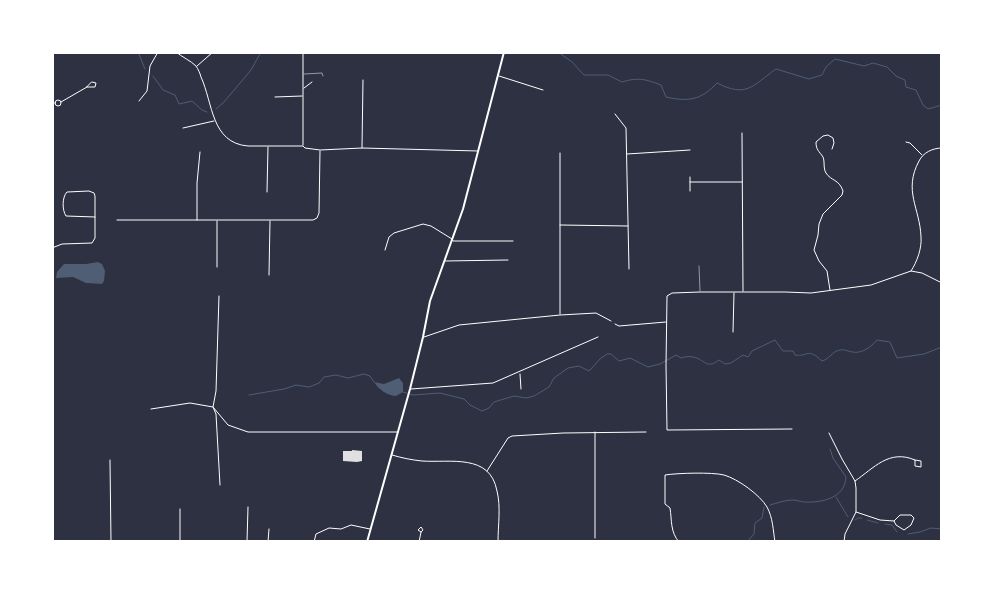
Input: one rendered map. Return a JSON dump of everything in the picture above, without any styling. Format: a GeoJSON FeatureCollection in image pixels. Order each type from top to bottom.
{"type":"FeatureCollection","features":[{"type":"Feature","properties":{"kind":"street"},"geometry":{"type":"LineString","coordinates":[[139,101],[147,91],[150,66],[158,52]]}},
{"type":"Feature","properties":{"kind":"street"},"geometry":{"type":"LineString","coordinates":[[176,52],[197,67],[215,121],[221,132],[236,143],[248,146],[303,146],[320,150],[362,148],[479,151]]}},
{"type":"Feature","properties":{"kind":"street"},"geometry":{"type":"LineString","coordinates":[[197,67],[213,52]]}},
{"type":"Feature","properties":{"kind":"street"},"geometry":{"type":"LineString","coordinates":[[303,52],[303,146]]}},
{"type":"Feature","properties":{"kind":"street"},"geometry":{"type":"LineString","coordinates":[[367,542],[410,389],[430,301],[462,214],[504,52]]}},
{"type":"Feature","properties":{"kind":"street"},"geometry":{"type":"LineString","coordinates":[[498,76],[543,90]]}},
{"type":"Feature","properties":{"kind":"street"},"geometry":{"type":"LineString","coordinates":[[362,80],[362,148]]}},
{"type":"Feature","properties":{"kind":"street"},"geometry":{"type":"LineString","coordinates":[[303,89],[312,82]]}},
{"type":"Feature","properties":{"kind":"street"},"geometry":{"type":"LineString","coordinates":[[52,106],[59,106],[61,102],[87,87]]}},
{"type":"Feature","properties":{"kind":"street"},"geometry":{"type":"LineString","coordinates":[[275,97],[303,96]]}},
{"type":"Feature","properties":{"kind":"street"},"geometry":{"type":"LineString","coordinates":[[55,105],[57,100],[61,102]]}},
{"type":"Feature","properties":{"kind":"street"},"geometry":{"type":"LineString","coordinates":[[615,114],[626,128],[630,269]]}},
{"type":"Feature","properties":{"kind":"street"},"geometry":{"type":"LineString","coordinates":[[183,128],[215,121]]}},
{"type":"Feature","properties":{"kind":"street"},"geometry":{"type":"LineString","coordinates":[[742,133],[743,292]]}},
{"type":"Feature","properties":{"kind":"street"},"geometry":{"type":"LineString","coordinates":[[830,290],[827,271],[818,261],[814,250],[823,214],[842,194],[843,190],[838,181],[826,172],[824,158],[816,149],[816,142],[823,136],[828,135],[833,138],[832,149]]}},
{"type":"Feature","properties":{"kind":"street"},"geometry":{"type":"LineString","coordinates":[[906,142],[910,143],[922,155]]}},
{"type":"Feature","properties":{"kind":"street"},"geometry":{"type":"LineString","coordinates":[[267,192],[268,146]]}},
{"type":"Feature","properties":{"kind":"street"},"geometry":{"type":"LineString","coordinates":[[911,271],[920,251],[922,238],[912,196],[912,183],[916,167],[922,155],[931,150],[942,148]]}},
{"type":"Feature","properties":{"kind":"street"},"geometry":{"type":"LineString","coordinates":[[117,220],[313,220],[318,216],[319,211],[320,150]]}},
{"type":"Feature","properties":{"kind":"street"},"geometry":{"type":"LineString","coordinates":[[627,154],[690,150]]}},
{"type":"Feature","properties":{"kind":"street"},"geometry":{"type":"LineString","coordinates":[[197,220],[196,183],[200,152]]}},
{"type":"Feature","properties":{"kind":"street"},"geometry":{"type":"LineString","coordinates":[[560,153],[560,315]]}},
{"type":"Feature","properties":{"kind":"street"},"geometry":{"type":"LineString","coordinates":[[690,177],[690,191]]}},
{"type":"Feature","properties":{"kind":"street"},"geometry":{"type":"LineString","coordinates":[[690,182],[742,182]]}},
{"type":"Feature","properties":{"kind":"street"},"geometry":{"type":"LineString","coordinates":[[52,248],[62,244],[94,241],[95,238],[95,217],[95,196],[93,192],[72,191],[66,193],[64,196],[64,213],[66,216],[95,217]]}},
{"type":"Feature","properties":{"kind":"street"},"geometry":{"type":"LineString","coordinates":[[270,220],[270,275]]}},
{"type":"Feature","properties":{"kind":"street"},"geometry":{"type":"LineString","coordinates":[[217,221],[217,267]]}},
{"type":"Feature","properties":{"kind":"street"},"geometry":{"type":"LineString","coordinates":[[385,250],[394,232],[424,224],[431,226],[456,242],[513,241]]}},
{"type":"Feature","properties":{"kind":"street"},"geometry":{"type":"LineString","coordinates":[[560,225],[629,226]]}},
{"type":"Feature","properties":{"kind":"street"},"geometry":{"type":"LineString","coordinates":[[444,261],[508,260]]}},
{"type":"Feature","properties":{"kind":"street"},"geometry":{"type":"LineString","coordinates":[[792,429],[667,430],[667,296],[672,293],[700,292],[811,293],[871,285],[911,271],[942,283]]}},
{"type":"Feature","properties":{"kind":"street"},"geometry":{"type":"LineString","coordinates":[[733,332],[734,292]]}},
{"type":"Feature","properties":{"kind":"street"},"geometry":{"type":"LineString","coordinates":[[219,296],[216,391],[213,407],[216,414],[220,485]]}},
{"type":"Feature","properties":{"kind":"street"},"geometry":{"type":"LineString","coordinates":[[423,337],[459,325],[560,315],[596,313],[611,321]]}},
{"type":"Feature","properties":{"kind":"street"},"geometry":{"type":"LineString","coordinates":[[615,324],[619,326],[666,322]]}},
{"type":"Feature","properties":{"kind":"street"},"geometry":{"type":"LineString","coordinates":[[410,389],[493,384],[598,337]]}},
{"type":"Feature","properties":{"kind":"street"},"geometry":{"type":"LineString","coordinates":[[520,373],[521,389]]}},
{"type":"Feature","properties":{"kind":"street"},"geometry":{"type":"LineString","coordinates":[[151,409],[190,403],[213,407],[228,425],[244,431],[397,432]]}},
{"type":"Feature","properties":{"kind":"street"},"geometry":{"type":"LineString","coordinates":[[594,432],[595,538]]}},
{"type":"Feature","properties":{"kind":"street"},"geometry":{"type":"LineString","coordinates":[[487,471],[508,438],[517,435],[646,432]]}},
{"type":"Feature","properties":{"kind":"street"},"geometry":{"type":"LineString","coordinates":[[829,433],[855,481],[856,512],[845,534],[844,542]]}},
{"type":"Feature","properties":{"kind":"street"},"geometry":{"type":"LineString","coordinates":[[391,455],[424,461],[468,461],[487,471],[493,480],[498,494],[498,542]]}},
{"type":"Feature","properties":{"kind":"street"},"geometry":{"type":"LineString","coordinates":[[855,481],[877,463],[885,460],[904,458],[915,460]]}},
{"type":"Feature","properties":{"kind":"street"},"geometry":{"type":"LineString","coordinates":[[110,460],[111,542]]}},
{"type":"Feature","properties":{"kind":"street"},"geometry":{"type":"LineString","coordinates":[[52,486],[53,467]]}},
{"type":"Feature","properties":{"kind":"street"},"geometry":{"type":"LineString","coordinates":[[679,542],[671,529],[670,508],[665,504],[666,475],[724,475],[750,490],[767,506],[773,520],[774,542]]}},
{"type":"Feature","properties":{"kind":"street"},"geometry":{"type":"LineString","coordinates":[[247,542],[248,507]]}},
{"type":"Feature","properties":{"kind":"street"},"geometry":{"type":"LineString","coordinates":[[180,509],[180,542]]}},
{"type":"Feature","properties":{"kind":"street"},"geometry":{"type":"LineString","coordinates":[[856,512],[880,520],[894,521],[900,515],[911,515],[914,518],[911,525],[904,530],[896,525],[894,521]]}},
{"type":"Feature","properties":{"kind":"street"},"geometry":{"type":"LineString","coordinates":[[314,542],[316,534],[329,528],[341,529],[352,524],[370,529]]}},
{"type":"Feature","properties":{"kind":"street"},"geometry":{"type":"LineString","coordinates":[[268,542],[269,529]]}},
{"type":"Feature","properties":{"kind":"street"},"geometry":{"type":"LineString","coordinates":[[419,542],[420,532]]}},
{"type":"Feature","properties":{"kind":"lane"},"geometry":{"type":"LineString","coordinates":[[303,74],[317,72],[322,73],[323,76]]}},
{"type":"Feature","properties":{"kind":"lane"},"geometry":{"type":"LineString","coordinates":[[699,266],[700,292]]}},
{"type":"Feature","properties":{"kind":"lane"},"geometry":{"type":"LineString","coordinates":[[611,321],[615,324]]}},
{"type":"Feature","properties":{"kind":"water"},"geometry":{"type":"Polygon","coordinates":[[[98,262],[102,264],[105,271],[102,284],[86,283],[73,277],[56,278],[57,272],[64,264],[98,262]]]}},
{"type":"Feature","properties":{"kind":"water"},"geometry":{"type":"Polygon","coordinates":[[[399,378],[403,383],[403,392],[396,396],[383,392],[374,382],[384,384],[399,378]]]}},
{"type":"Feature","properties":{"kind":"building"},"geometry":{"type":"Polygon","coordinates":[[[343,451],[362,451],[362,461],[343,461],[343,451]]]}},
{"type":"Feature","properties":{"kind":"waterway"},"geometry":{"type":"LineString","coordinates":[[138,52],[145,69]]}},
{"type":"Feature","properties":{"kind":"waterway"},"geometry":{"type":"LineString","coordinates":[[216,109],[251,70],[261,52]]}},
{"type":"Feature","properties":{"kind":"waterway"},"geometry":{"type":"LineString","coordinates":[[558,52],[572,62],[584,75],[608,75],[622,82],[637,79],[646,80],[661,85],[666,97],[681,99],[700,96],[717,83],[736,90],[743,90],[755,85],[776,69],[809,79],[822,75],[826,67],[835,59],[864,66],[873,63],[887,67],[896,76],[905,80],[906,87],[916,90],[923,105],[928,109],[942,105]]}},
{"type":"Feature","properties":{"kind":"waterway"},"geometry":{"type":"LineString","coordinates":[[153,76],[163,90],[175,95],[179,104],[192,101],[207,112]]}},
{"type":"Feature","properties":{"kind":"waterway"},"geometry":{"type":"LineString","coordinates":[[403,392],[413,395],[440,393],[464,399],[470,405],[482,411],[489,408],[494,402],[514,396],[526,398],[534,396],[549,387],[554,378],[568,368],[579,366],[589,371],[607,354],[611,354],[619,361],[630,358],[648,367],[660,364],[676,355],[681,358],[697,358],[708,364],[719,360],[725,364],[731,363],[743,355],[748,357],[752,351],[775,340],[783,351],[793,351],[795,355],[811,353],[822,361],[837,351],[863,351],[877,340],[890,342],[897,358],[924,354],[942,347]]}},
{"type":"Feature","properties":{"kind":"waterway"},"geometry":{"type":"LineString","coordinates":[[249,395],[296,385],[309,387],[319,383],[324,377],[336,375],[348,378],[364,374],[370,376],[374,382]]}},
{"type":"Feature","properties":{"kind":"waterway"},"geometry":{"type":"LineString","coordinates":[[770,505],[790,500],[804,502],[825,500],[842,490],[846,477],[833,458],[830,449]]}},
{"type":"Feature","properties":{"kind":"waterway"},"geometry":{"type":"LineString","coordinates":[[836,497],[848,517]]}},
{"type":"Feature","properties":{"kind":"waterway"},"geometry":{"type":"LineString","coordinates":[[747,542],[754,534],[755,523],[762,518],[764,507]]}},
{"type":"Feature","properties":{"kind":"waterway"},"geometry":{"type":"LineString","coordinates":[[855,520],[862,518]]}},
{"type":"Feature","properties":{"kind":"waterway"},"geometry":{"type":"LineString","coordinates":[[867,520],[878,523]]}},
{"type":"Feature","properties":{"kind":"waterway"},"geometry":{"type":"LineString","coordinates":[[885,524],[892,525],[897,532]]}},
{"type":"Feature","properties":{"kind":"waterway"},"geometry":{"type":"LineString","coordinates":[[908,534],[931,528],[942,529]]}}]}
